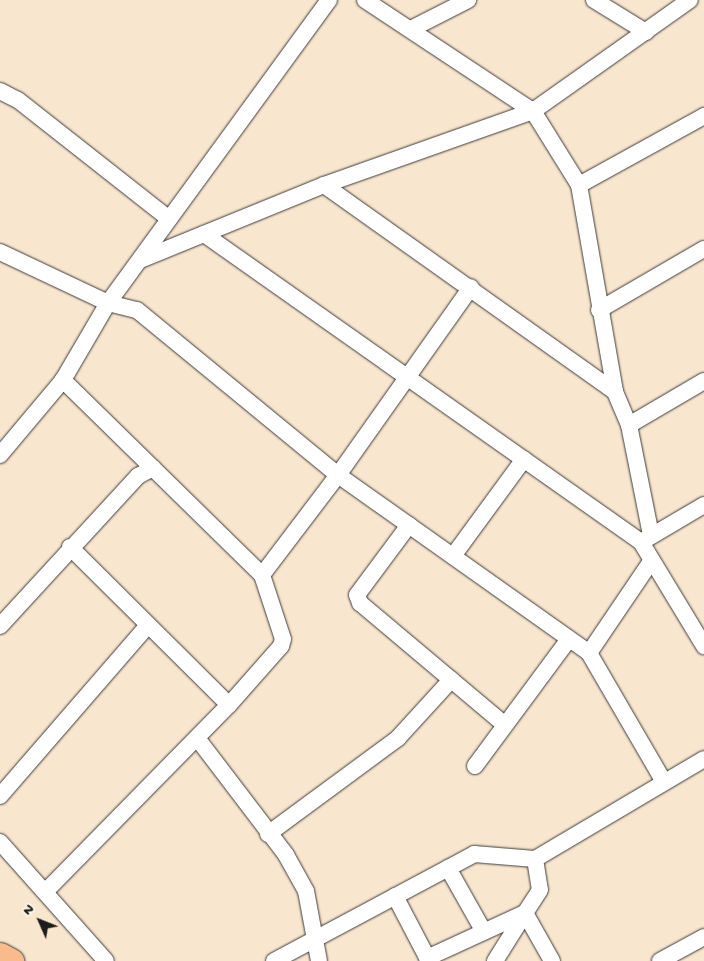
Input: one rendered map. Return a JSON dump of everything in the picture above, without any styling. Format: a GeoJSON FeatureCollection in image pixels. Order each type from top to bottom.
{"type":"FeatureCollection","features":[{"type":"Feature","properties":{"kind":"main road"},"geometry":{"type":"LineString","coordinates":[[0,955],[12,961]]}},
{"type":"Feature","properties":{"kind":"street"},"geometry":{"type":"LineString","coordinates":[[0,455],[63,380],[108,303],[329,0]]}},
{"type":"Feature","properties":{"kind":"street"},"geometry":{"type":"LineString","coordinates":[[365,0],[413,28],[533,112],[579,184],[599,310],[615,392],[629,425],[646,539],[652,560],[704,646]]}},
{"type":"Feature","properties":{"kind":"street"},"geometry":{"type":"LineString","coordinates":[[413,28],[468,0]]}},
{"type":"Feature","properties":{"kind":"street"},"geometry":{"type":"LineString","coordinates":[[594,0],[646,32]]}},
{"type":"Feature","properties":{"kind":"street"},"geometry":{"type":"LineString","coordinates":[[139,260],[324,185],[533,112],[690,0]]}},
{"type":"Feature","properties":{"kind":"street"},"geometry":{"type":"LineString","coordinates":[[0,91],[18,100],[169,219]]}},
{"type":"Feature","properties":{"kind":"street"},"geometry":{"type":"LineString","coordinates":[[579,184],[704,116]]}},
{"type":"Feature","properties":{"kind":"street"},"geometry":{"type":"LineString","coordinates":[[324,185],[472,287],[601,385],[615,392]]}},
{"type":"Feature","properties":{"kind":"street"},"geometry":{"type":"LineString","coordinates":[[204,234],[524,460],[646,539]]}},
{"type":"Feature","properties":{"kind":"street"},"geometry":{"type":"LineString","coordinates":[[599,310],[704,249]]}},
{"type":"Feature","properties":{"kind":"street"},"geometry":{"type":"LineString","coordinates":[[0,252],[108,303],[138,310],[338,475],[590,653],[664,782]]}},
{"type":"Feature","properties":{"kind":"street"},"geometry":{"type":"LineString","coordinates":[[262,575],[338,475],[472,287]]}},
{"type":"Feature","properties":{"kind":"street"},"geometry":{"type":"LineString","coordinates":[[46,892],[229,705],[281,646],[283,639],[262,575],[63,380]]}},
{"type":"Feature","properties":{"kind":"street"},"geometry":{"type":"LineString","coordinates":[[629,425],[704,381]]}},
{"type":"Feature","properties":{"kind":"street"},"geometry":{"type":"LineString","coordinates":[[453,556],[524,460]]}},
{"type":"Feature","properties":{"kind":"street"},"geometry":{"type":"LineString","coordinates":[[0,626],[70,547],[138,476],[153,468]]}},
{"type":"Feature","properties":{"kind":"street"},"geometry":{"type":"LineString","coordinates":[[646,539],[704,504]]}},
{"type":"Feature","properties":{"kind":"street"},"geometry":{"type":"LineString","coordinates":[[409,525],[357,595],[360,604],[505,725]]}},
{"type":"Feature","properties":{"kind":"street"},"geometry":{"type":"LineString","coordinates":[[70,547],[229,705]]}},
{"type":"Feature","properties":{"kind":"street"},"geometry":{"type":"LineString","coordinates":[[590,653],[652,560]]}},
{"type":"Feature","properties":{"kind":"street"},"geometry":{"type":"LineString","coordinates":[[0,796],[148,625]]}},
{"type":"Feature","properties":{"kind":"street"},"geometry":{"type":"LineString","coordinates":[[475,766],[569,639]]}},
{"type":"Feature","properties":{"kind":"street"},"geometry":{"type":"LineString","coordinates":[[268,834],[398,738],[451,680]]}},
{"type":"Feature","properties":{"kind":"street"},"geometry":{"type":"LineString","coordinates":[[196,738],[268,834],[286,854],[306,891],[313,940],[319,961]]}},
{"type":"Feature","properties":{"kind":"street"},"geometry":{"type":"LineString","coordinates":[[274,961],[474,854],[534,859],[704,759]]}},
{"type":"Feature","properties":{"kind":"street"},"geometry":{"type":"LineString","coordinates":[[0,842],[106,961]]}},
{"type":"Feature","properties":{"kind":"street"},"geometry":{"type":"LineString","coordinates":[[495,961],[540,890],[534,859]]}},
{"type":"Feature","properties":{"kind":"street"},"geometry":{"type":"LineString","coordinates":[[448,868],[484,932]]}},
{"type":"Feature","properties":{"kind":"street"},"geometry":{"type":"LineString","coordinates":[[396,896],[428,959],[525,913]]}},
{"type":"Feature","properties":{"kind":"street"},"geometry":{"type":"LineString","coordinates":[[525,913],[552,961]]}},
{"type":"Feature","properties":{"kind":"street"},"geometry":{"type":"LineString","coordinates":[[660,961],[682,956],[704,938]]}}]}
